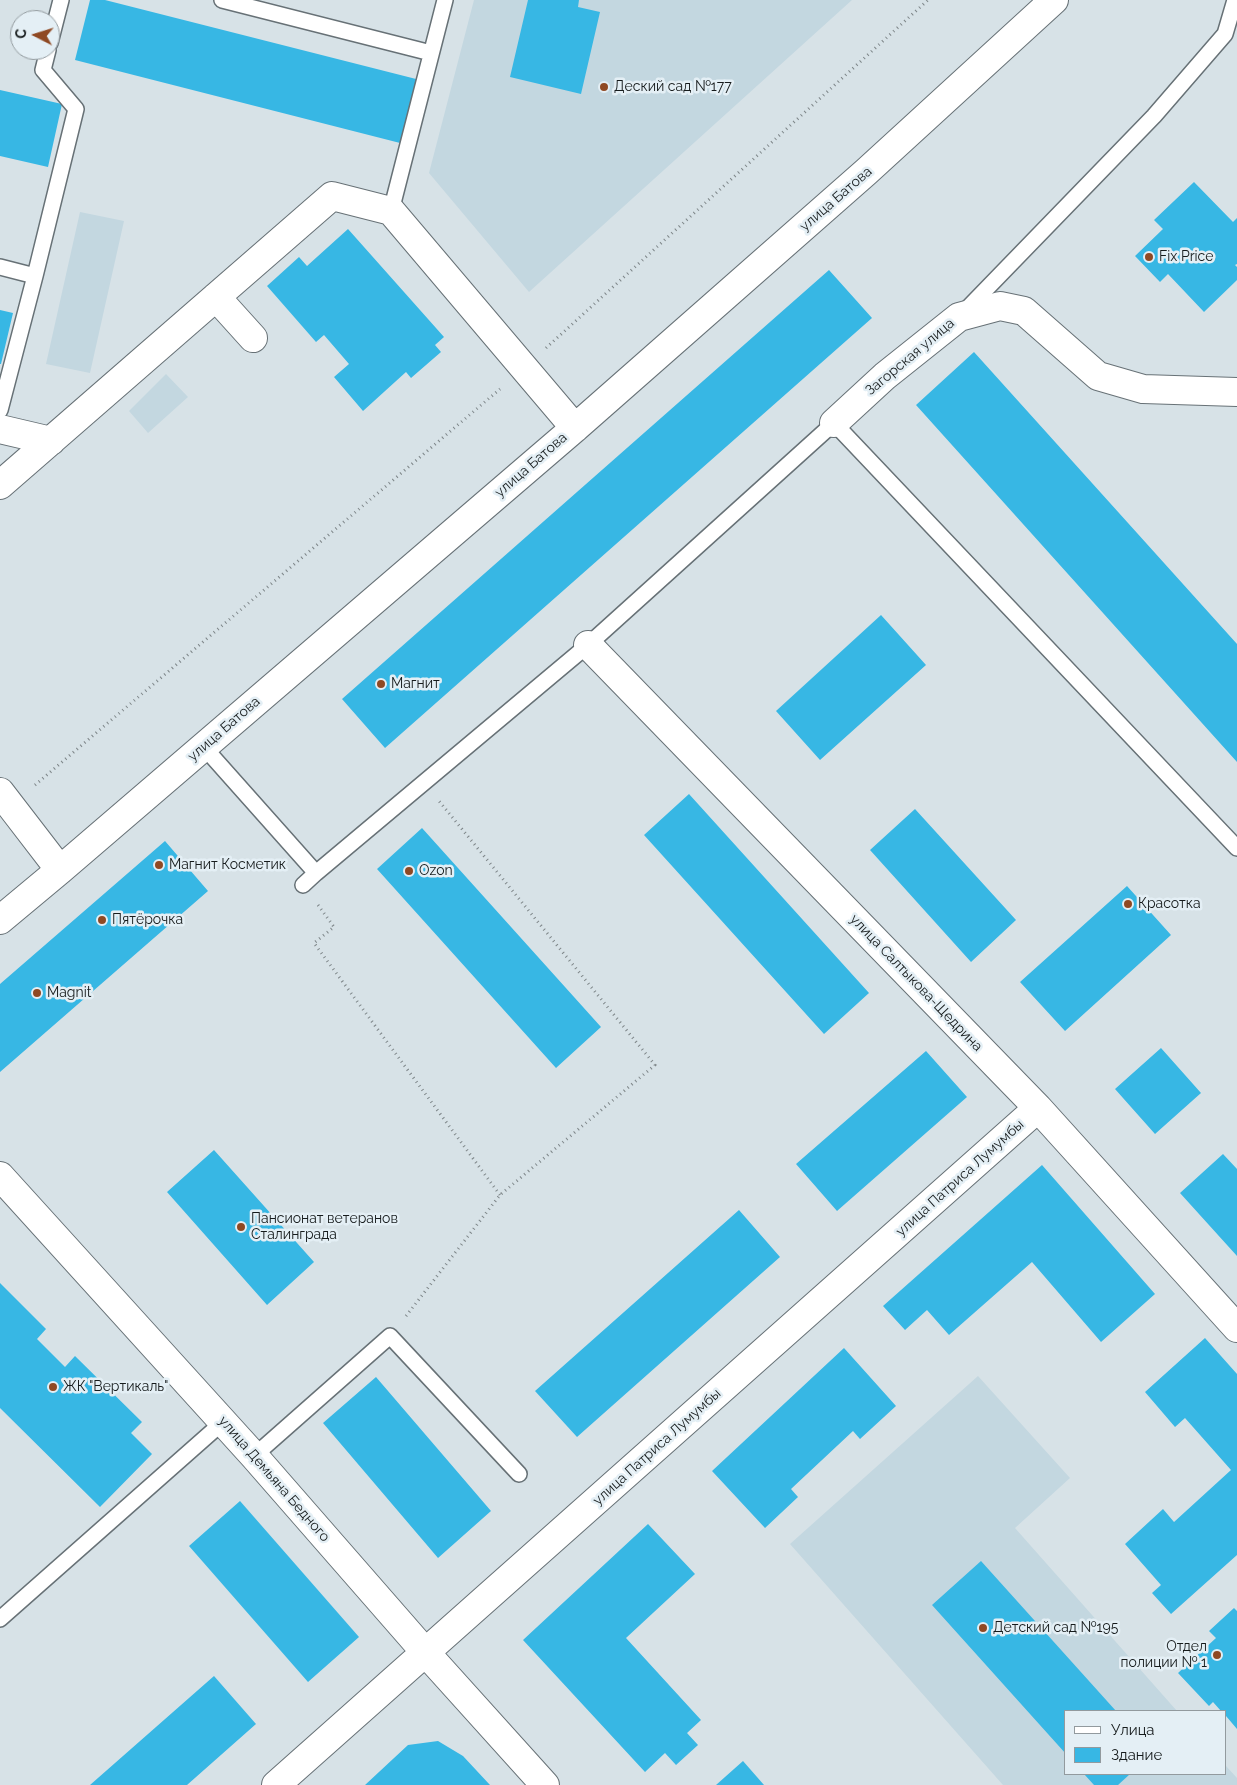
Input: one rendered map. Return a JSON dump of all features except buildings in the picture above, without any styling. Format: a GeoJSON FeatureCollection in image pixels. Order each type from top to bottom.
{"type":"FeatureCollection","features":[{"type":"Feature","properties":{"kind":"street","name":"улица Батова"},"geometry":{"type":"LineString","coordinates":[[0,920],[574,428],[866,172],[1054,0]]}},
{"type":"Feature","properties":{"kind":"street"},"geometry":{"type":"LineString","coordinates":[[0,485],[332,196],[391,211],[574,428]]}},
{"type":"Feature","properties":{"kind":"street"},"geometry":{"type":"LineString","coordinates":[[216,297],[253,338]]}},
{"type":"Feature","properties":{"kind":"street","name":"Загорская улица"},"geometry":{"type":"LineString","coordinates":[[834,423],[885,376],[959,317],[1000,306],[1024,311],[1098,376],[1143,388],[1237,392]]}},
{"type":"Feature","properties":{"kind":"street"},"geometry":{"type":"LineString","coordinates":[[0,430],[51,441]]}},
{"type":"Feature","properties":{"kind":"street","name":"улица Салтыкова-Щедрина"},"geometry":{"type":"LineString","coordinates":[[588,645],[1038,1108],[1237,1328]]}},
{"type":"Feature","properties":{"kind":"street"},"geometry":{"type":"LineString","coordinates":[[5,799],[60,870]]}},
{"type":"Feature","properties":{"kind":"street","name":"улица Патриса Лумумбы"},"geometry":{"type":"LineString","coordinates":[[276,1785],[426,1654],[1038,1108]]}},
{"type":"Feature","properties":{"kind":"street","name":"улица Демьяна Бедного"},"geometry":{"type":"LineString","coordinates":[[0,1176],[254,1456],[426,1654],[545,1785]]}},
{"type":"Feature","properties":{"kind":"lane"},"geometry":{"type":"LineString","coordinates":[[222,0],[431,54]]}},
{"type":"Feature","properties":{"kind":"lane"},"geometry":{"type":"LineString","coordinates":[[391,211],[445,0]]}},
{"type":"Feature","properties":{"kind":"lane"},"geometry":{"type":"LineString","coordinates":[[959,317],[1167,101],[1225,34],[1235,0]]}},
{"type":"Feature","properties":{"kind":"lane"},"geometry":{"type":"LineString","coordinates":[[0,410],[76,109],[43,70],[46,60]]}},
{"type":"Feature","properties":{"kind":"lane"},"geometry":{"type":"LineString","coordinates":[[0,267],[35,276]]}},
{"type":"Feature","properties":{"kind":"lane"},"geometry":{"type":"LineString","coordinates":[[303,885],[588,645],[834,423],[1237,848]]}},
{"type":"Feature","properties":{"kind":"lane"},"geometry":{"type":"LineString","coordinates":[[203,746],[316,873]]}},
{"type":"Feature","properties":{"kind":"lane"},"geometry":{"type":"LineString","coordinates":[[254,1456],[390,1336],[519,1474]]}},
{"type":"Feature","properties":{"kind":"lane"},"geometry":{"type":"LineString","coordinates":[[0,1619],[223,1422]]}},
{"type":"Feature","properties":{"kind":"path"},"geometry":{"type":"LineString","coordinates":[[5,799],[524,368],[928,0]]}},
{"type":"Feature","properties":{"kind":"path"},"geometry":{"type":"LineString","coordinates":[[390,1336],[500,1195],[655,1065],[424,783]]}},
{"type":"Feature","properties":{"kind":"path"},"geometry":{"type":"LineString","coordinates":[[303,885],[334,927],[314,943],[500,1195]]}},
{"type":"Feature","properties":{"kind":"shaded area","name":"Деский сад №177"},"geometry":{"type":"Polygon","coordinates":[[[474,0],[852,0],[529,292],[429,173],[474,0]]]}},
{"type":"Feature","properties":{"kind":"shaded area"},"geometry":{"type":"Polygon","coordinates":[[[80,212],[124,221],[90,373],[46,364],[80,212]]]}},
{"type":"Feature","properties":{"kind":"shaded area"},"geometry":{"type":"Polygon","coordinates":[[[166,374],[188,397],[148,433],[129,411],[166,374]]]}},
{"type":"Feature","properties":{"kind":"shaded area","name":"Детский сад №195"},"geometry":{"type":"Polygon","coordinates":[[[978,1376],[1070,1478],[1015,1528],[1176,1710],[1064,1710],[1064,1775],[1227,1775],[1227,1767],[1237,1778],[1237,1785],[1003,1785],[790,1544],[978,1376]]]}},
{"type":"Feature","properties":{"kind":"place","name":"Деский сад №177"},"geometry":{"type":"Point","coordinates":[604,87]}},
{"type":"Feature","properties":{"kind":"place","name":"Fix Price"},"geometry":{"type":"Point","coordinates":[1149,257]}},
{"type":"Feature","properties":{"kind":"place","name":"Магнит"},"geometry":{"type":"Point","coordinates":[381,684]}},
{"type":"Feature","properties":{"kind":"place","name":"Магнит Косметик"},"geometry":{"type":"Point","coordinates":[159,865]}},
{"type":"Feature","properties":{"kind":"place","name":"Ozon"},"geometry":{"type":"Point","coordinates":[409,871]}},
{"type":"Feature","properties":{"kind":"place","name":"Красотка"},"geometry":{"type":"Point","coordinates":[1128,904]}},
{"type":"Feature","properties":{"kind":"place","name":"Пятёрочка"},"geometry":{"type":"Point","coordinates":[102,920]}},
{"type":"Feature","properties":{"kind":"place","name":"Magnit"},"geometry":{"type":"Point","coordinates":[37,993]}},
{"type":"Feature","properties":{"kind":"place","name":"Пансионат ветеранов Сталинграда"},"geometry":{"type":"Point","coordinates":[241,1227]}},
{"type":"Feature","properties":{"kind":"place","name":"ЖК \"Вертикаль\""},"geometry":{"type":"Point","coordinates":[53,1387]}},
{"type":"Feature","properties":{"kind":"place","name":"Детский сад №195"},"geometry":{"type":"Point","coordinates":[983,1628]}},
{"type":"Feature","properties":{"kind":"place","name":"Отдел полиции № 1"},"geometry":{"type":"Point","coordinates":[1217,1655]}}]}
